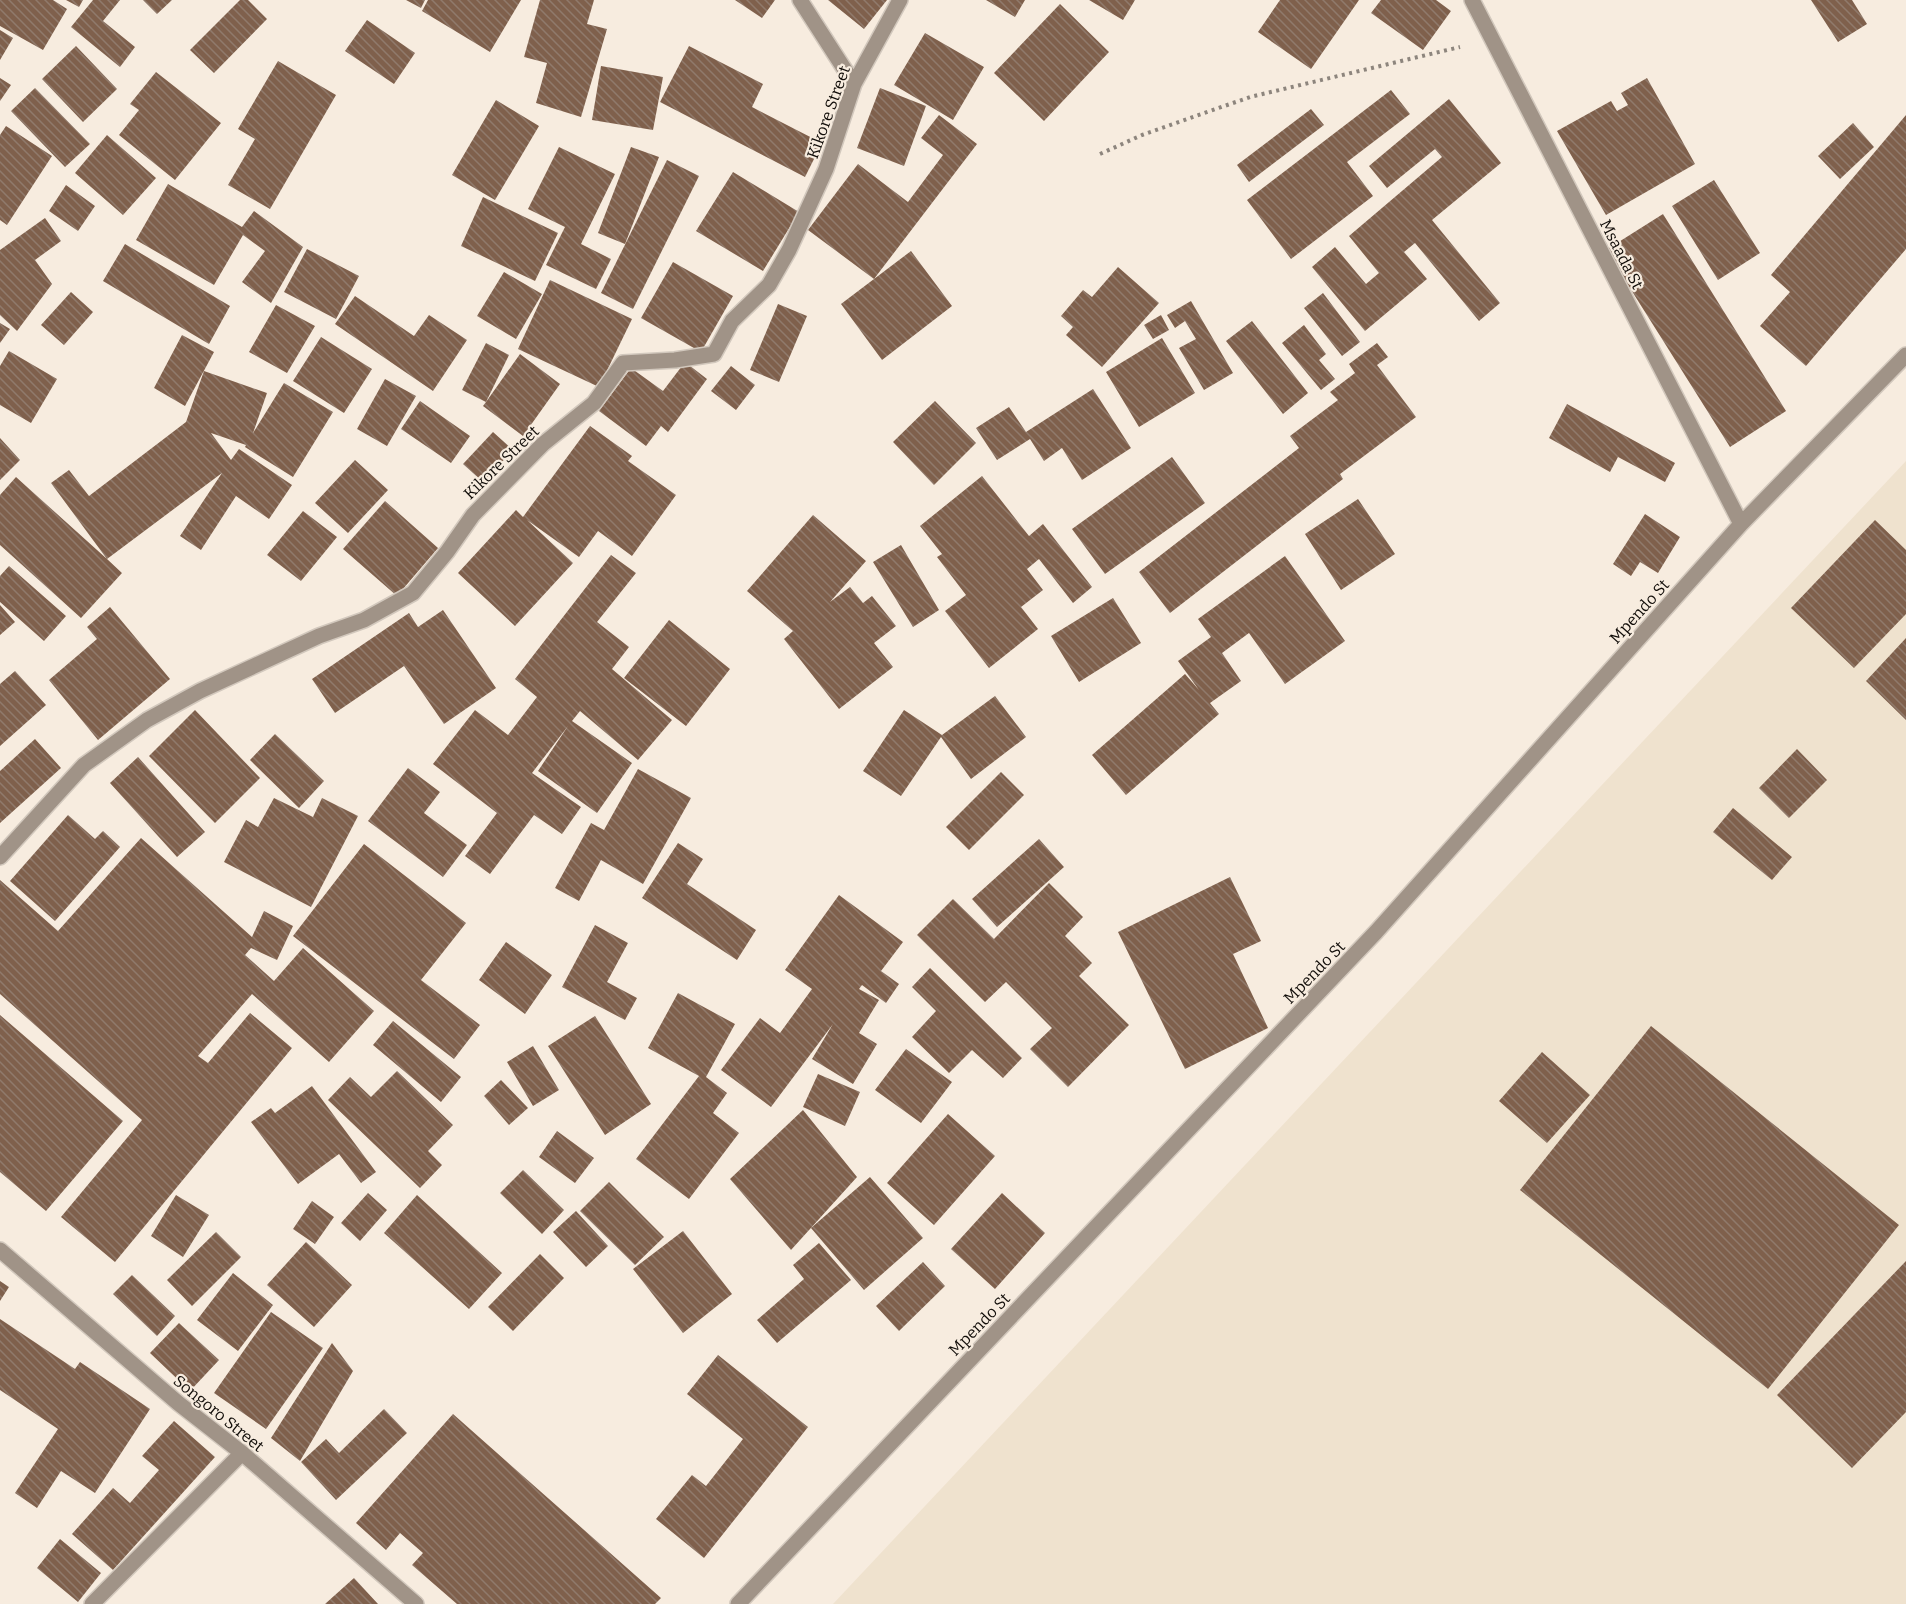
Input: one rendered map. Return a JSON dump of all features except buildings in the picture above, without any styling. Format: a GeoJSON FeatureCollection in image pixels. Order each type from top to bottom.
{"type":"FeatureCollection","features":[{"type":"Feature","properties":{"kind":"street"},"geometry":{"type":"LineString","coordinates":[[800,0],[854,84]]}},
{"type":"Feature","properties":{"kind":"street","name":"Kikore Street"},"geometry":{"type":"LineString","coordinates":[[0,857],[84,765],[147,720],[200,691],[319,636],[364,620],[413,593],[480,507],[543,444],[594,403],[623,363],[675,360],[714,354],[732,321],[769,285],[789,250],[826,170],[854,84],[900,0]]}},
{"type":"Feature","properties":{"kind":"street","name":"Msaada St"},"geometry":{"type":"LineString","coordinates":[[1472,0],[1741,524]]}},
{"type":"Feature","properties":{"kind":"street","name":"Mpendo St"},"geometry":{"type":"LineString","coordinates":[[738,1604],[1376,932],[1741,524],[1906,355]]}},
{"type":"Feature","properties":{"kind":"street","name":"Songoro Street"},"geometry":{"type":"LineString","coordinates":[[0,1250],[177,1403],[242,1453],[416,1604]]}},
{"type":"Feature","properties":{"kind":"street"},"geometry":{"type":"LineString","coordinates":[[92,1604],[242,1453]]}},
{"type":"Feature","properties":{"kind":"path"},"geometry":{"type":"LineString","coordinates":[[1100,154],[1142,135],[1250,97],[1455,49],[1490,38]]}},
{"type":"Feature","properties":{"kind":"shaded area"},"geometry":{"type":"Polygon","coordinates":[[[1906,461],[1906,1604],[833,1604],[1906,461]]]}}]}
